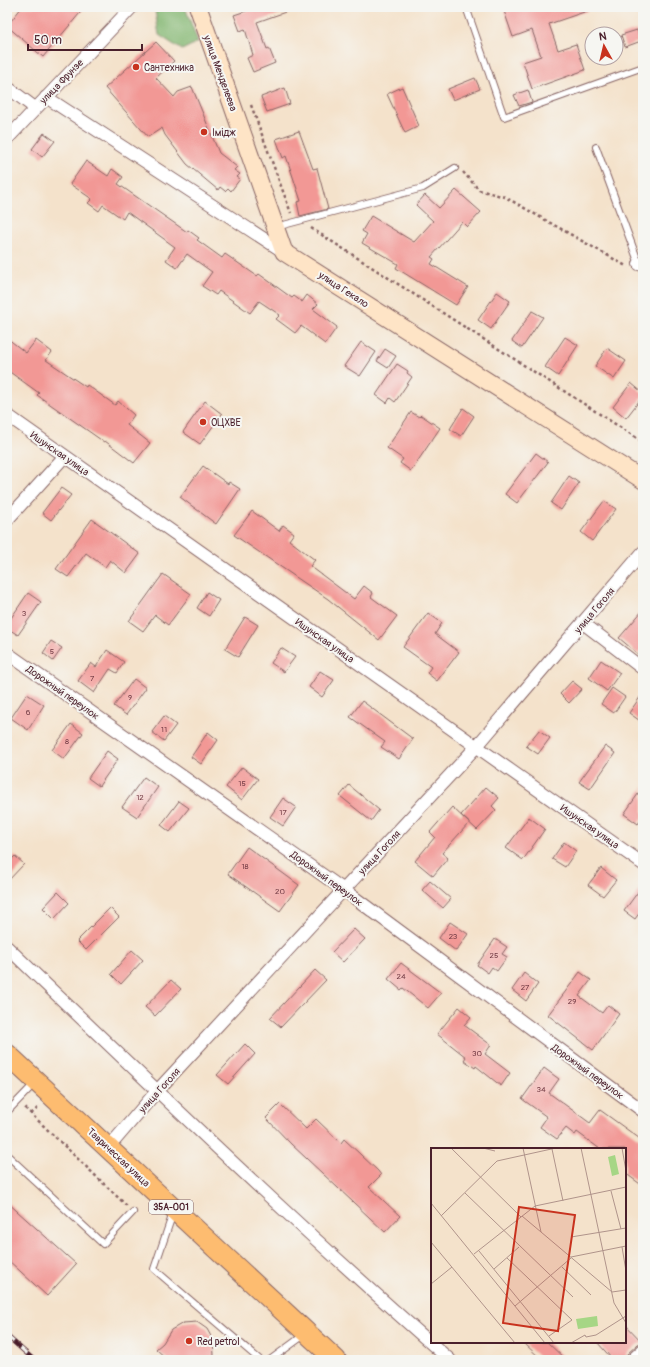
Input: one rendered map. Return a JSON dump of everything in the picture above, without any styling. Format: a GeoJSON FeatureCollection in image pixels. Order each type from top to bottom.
{"type":"FeatureCollection","features":[{"type":"Feature","properties":{"kind":"highway","name":"Таврическая улица"},"geometry":{"type":"LineString","coordinates":[[7,1054],[109,1147],[174,1210],[336,1360]]}},
{"type":"Feature","properties":{"kind":"main road","name":"улица Менделеева"},"geometry":{"type":"LineString","coordinates":[[198,7],[284,252]]}},
{"type":"Feature","properties":{"kind":"main road","name":"улица Гекало"},"geometry":{"type":"LineString","coordinates":[[284,252],[643,480]]}},
{"type":"Feature","properties":{"kind":"street","name":"улица Фрунзе"},"geometry":{"type":"LineString","coordinates":[[7,139],[132,7]]}},
{"type":"Feature","properties":{"kind":"street"},"geometry":{"type":"LineString","coordinates":[[7,87],[35,108]]}},
{"type":"Feature","properties":{"kind":"street","name":"улица Гекало"},"geometry":{"type":"LineString","coordinates":[[46,97],[284,252]]}},
{"type":"Feature","properties":{"kind":"street","name":"Ишунская улица"},"geometry":{"type":"LineString","coordinates":[[7,416],[643,864]]}},
{"type":"Feature","properties":{"kind":"street"},"geometry":{"type":"LineString","coordinates":[[7,520],[64,457]]}},
{"type":"Feature","properties":{"kind":"street","name":"улица Гоголя"},"geometry":{"type":"LineString","coordinates":[[109,1147],[157,1091],[477,746],[643,552]]}},
{"type":"Feature","properties":{"kind":"street"},"geometry":{"type":"LineString","coordinates":[[583,623],[643,669]]}},
{"type":"Feature","properties":{"kind":"street","name":"Дорожный переулок"},"geometry":{"type":"LineString","coordinates":[[7,653],[344,890],[643,1111]]}},
{"type":"Feature","properties":{"kind":"street"},"geometry":{"type":"LineString","coordinates":[[7,947],[157,1091],[364,1285],[450,1360]]}},
{"type":"Feature","properties":{"kind":"street"},"geometry":{"type":"LineString","coordinates":[[632,1360],[643,1350]]}},
{"type":"Feature","properties":{"kind":"lane"},"geometry":{"type":"LineString","coordinates":[[466,7],[504,117],[643,68]]}},
{"type":"Feature","properties":{"kind":"lane"},"geometry":{"type":"LineString","coordinates":[[596,147],[641,263]]}},
{"type":"Feature","properties":{"kind":"lane"},"geometry":{"type":"LineString","coordinates":[[276,226],[423,188],[455,168]]}},
{"type":"Feature","properties":{"kind":"lane"},"geometry":{"type":"LineString","coordinates":[[7,1112],[37,1081]]}},
{"type":"Feature","properties":{"kind":"lane"},"geometry":{"type":"LineString","coordinates":[[7,1155],[103,1244],[133,1212]]}},
{"type":"Feature","properties":{"kind":"lane"},"geometry":{"type":"LineString","coordinates":[[174,1210],[154,1269],[260,1360]]}},
{"type":"Feature","properties":{"kind":"lane"},"geometry":{"type":"LineString","coordinates":[[270,1360],[307,1333]]}},
{"type":"Feature","properties":{"kind":"path"},"geometry":{"type":"LineString","coordinates":[[250,103],[291,213],[299,220],[643,442]]}},
{"type":"Feature","properties":{"kind":"path"},"geometry":{"type":"LineString","coordinates":[[455,168],[464,172],[479,190],[505,197],[624,266],[641,263]]}},
{"type":"Feature","properties":{"kind":"path"},"geometry":{"type":"LineString","coordinates":[[17,1101],[133,1212]]}},
{"type":"Feature","properties":{"kind":"green space"},"geometry":{"type":"Polygon","coordinates":[[[157,7],[185,7],[198,42],[182,50],[159,35],[155,11],[157,7]]]}},
{"type":"Feature","properties":{"kind":"building"},"geometry":{"type":"Polygon","coordinates":[[[22,7],[85,7],[43,57],[7,26],[22,7]]]}},
{"type":"Feature","properties":{"kind":"building"},"geometry":{"type":"Polygon","coordinates":[[[258,7],[293,7],[294,9],[257,22],[267,49],[269,48],[275,63],[253,72],[247,58],[253,55],[245,29],[240,31],[234,15],[258,7]]]}},
{"type":"Feature","properties":{"kind":"building"},"geometry":{"type":"Polygon","coordinates":[[[515,7],[592,7],[593,9],[549,24],[558,50],[576,44],[585,70],[532,89],[523,62],[541,56],[532,30],[513,37],[504,11],[515,7]]]}},
{"type":"Feature","properties":{"kind":"building"},"geometry":{"type":"Polygon","coordinates":[[[637,30],[641,41],[625,47],[624,34],[637,30]]]}},
{"type":"Feature","properties":{"kind":"building"},"geometry":{"type":"Polygon","coordinates":[[[156,42],[174,61],[156,78],[174,97],[178,92],[192,87],[219,153],[237,167],[234,170],[240,174],[237,177],[240,179],[231,191],[228,188],[225,191],[220,187],[218,190],[187,164],[165,135],[162,128],[148,137],[105,88],[156,42]]]}},
{"type":"Feature","properties":{"kind":"building"},"geometry":{"type":"Polygon","coordinates":[[[475,78],[480,89],[453,100],[448,89],[475,78]]]}},
{"type":"Feature","properties":{"kind":"building"},"geometry":{"type":"Polygon","coordinates":[[[402,87],[419,126],[405,133],[387,94],[402,87]]]}},
{"type":"Feature","properties":{"kind":"building"},"geometry":{"type":"Polygon","coordinates":[[[285,88],[290,104],[267,112],[261,97],[285,88]]]}},
{"type":"Feature","properties":{"kind":"building"},"geometry":{"type":"Polygon","coordinates":[[[528,90],[532,102],[519,106],[514,95],[528,90]]]}},
{"type":"Feature","properties":{"kind":"building"},"geometry":{"type":"Polygon","coordinates":[[[299,131],[313,169],[317,168],[328,209],[300,216],[297,202],[301,201],[286,156],[283,158],[276,139],[299,131]]]}},
{"type":"Feature","properties":{"kind":"building"},"geometry":{"type":"Polygon","coordinates":[[[44,133],[55,141],[42,157],[32,149],[44,133]]]}},
{"type":"Feature","properties":{"kind":"building"},"geometry":{"type":"Polygon","coordinates":[[[86,161],[108,176],[112,169],[123,177],[118,184],[187,232],[188,230],[199,238],[197,240],[222,258],[225,254],[257,276],[259,274],[292,298],[294,296],[302,302],[307,295],[318,304],[313,309],[337,327],[325,344],[301,326],[295,333],[276,319],[280,315],[259,301],[250,313],[219,291],[216,295],[202,286],[212,272],[187,254],[177,268],[166,260],[175,247],[127,212],[123,219],[103,205],[99,211],[88,203],[92,199],[70,184],[86,161]]]}},
{"type":"Feature","properties":{"kind":"building"},"geometry":{"type":"Polygon","coordinates":[[[456,190],[481,212],[467,227],[462,222],[431,257],[434,259],[431,264],[468,287],[456,305],[396,268],[398,264],[362,243],[367,234],[362,231],[371,216],[414,242],[433,221],[416,205],[425,195],[439,208],[456,190]]]}},
{"type":"Feature","properties":{"kind":"building"},"geometry":{"type":"Polygon","coordinates":[[[497,292],[510,301],[491,329],[478,320],[497,292]]]}},
{"type":"Feature","properties":{"kind":"building"},"geometry":{"type":"Polygon","coordinates":[[[532,311],[543,317],[522,348],[512,341],[532,311]]]}},
{"type":"Feature","properties":{"kind":"building"},"geometry":{"type":"Polygon","coordinates":[[[565,337],[578,345],[558,376],[545,367],[565,337]]]}},
{"type":"Feature","properties":{"kind":"building"},"geometry":{"type":"Polygon","coordinates":[[[7,338],[26,353],[36,340],[52,352],[46,360],[86,387],[87,385],[115,405],[118,401],[134,415],[127,425],[150,443],[134,463],[105,441],[104,442],[37,395],[39,393],[7,370],[7,338]]]}},
{"type":"Feature","properties":{"kind":"building"},"geometry":{"type":"Polygon","coordinates":[[[361,342],[376,352],[360,376],[344,366],[361,342]]]}},
{"type":"Feature","properties":{"kind":"building"},"geometry":{"type":"Polygon","coordinates":[[[607,348],[626,361],[614,379],[595,366],[607,348]]]}},
{"type":"Feature","properties":{"kind":"building"},"geometry":{"type":"Polygon","coordinates":[[[385,349],[396,356],[388,368],[377,361],[385,349]]]}},
{"type":"Feature","properties":{"kind":"building"},"geometry":{"type":"Polygon","coordinates":[[[397,364],[408,371],[407,373],[412,377],[395,402],[390,398],[387,403],[376,395],[397,364]]]}},
{"type":"Feature","properties":{"kind":"building"},"geometry":{"type":"Polygon","coordinates":[[[631,383],[643,393],[643,396],[626,418],[613,407],[631,383]]]}},
{"type":"Feature","properties":{"kind":"building"},"geometry":{"type":"Polygon","coordinates":[[[205,401],[222,414],[200,444],[183,432],[205,401]]]}},
{"type":"Feature","properties":{"kind":"building"},"geometry":{"type":"Polygon","coordinates":[[[463,408],[474,416],[461,436],[450,429],[463,408]]]}},
{"type":"Feature","properties":{"kind":"building"},"geometry":{"type":"Polygon","coordinates":[[[411,412],[419,417],[421,415],[440,428],[411,471],[400,463],[403,459],[387,448],[411,412]]]}},
{"type":"Feature","properties":{"kind":"building"},"geometry":{"type":"Polygon","coordinates":[[[536,453],[548,462],[517,503],[505,494],[536,453]]]}},
{"type":"Feature","properties":{"kind":"building"},"geometry":{"type":"Polygon","coordinates":[[[203,466],[228,484],[229,482],[240,489],[216,524],[180,497],[203,466]]]}},
{"type":"Feature","properties":{"kind":"building"},"geometry":{"type":"Polygon","coordinates":[[[569,476],[579,483],[561,510],[551,503],[569,476]]]}},
{"type":"Feature","properties":{"kind":"building"},"geometry":{"type":"Polygon","coordinates":[[[61,488],[71,495],[51,520],[42,513],[61,488]]]}},
{"type":"Feature","properties":{"kind":"building"},"geometry":{"type":"Polygon","coordinates":[[[604,501],[616,509],[592,541],[581,532],[604,501]]]}},
{"type":"Feature","properties":{"kind":"building"},"geometry":{"type":"Polygon","coordinates":[[[252,511],[279,531],[283,525],[294,533],[289,540],[315,560],[310,566],[354,599],[364,586],[373,593],[371,597],[397,616],[379,640],[328,599],[234,535],[252,511]]]}},
{"type":"Feature","properties":{"kind":"building"},"geometry":{"type":"Polygon","coordinates":[[[92,519],[140,554],[126,573],[110,560],[105,567],[86,553],[68,577],[56,569],[92,519]]]}},
{"type":"Feature","properties":{"kind":"building"},"geometry":{"type":"Polygon","coordinates":[[[163,574],[191,594],[168,625],[155,615],[143,631],[129,621],[163,574]]]}},
{"type":"Feature","properties":{"kind":"building"},"geometry":{"type":"Polygon","coordinates":[[[207,592],[219,600],[209,616],[197,608],[207,592]]]}},
{"type":"Feature","properties":{"kind":"building"},"geometry":{"type":"Polygon","coordinates":[[[28,593],[41,602],[18,635],[7,628],[7,624],[28,593]]]}},
{"type":"Feature","properties":{"kind":"building"},"geometry":{"type":"Polygon","coordinates":[[[643,610],[643,648],[638,654],[619,638],[643,610]]]}},
{"type":"Feature","properties":{"kind":"building"},"geometry":{"type":"Polygon","coordinates":[[[428,613],[442,623],[435,634],[459,652],[437,681],[427,673],[431,667],[403,647],[428,613]]]}},
{"type":"Feature","properties":{"kind":"building"},"geometry":{"type":"Polygon","coordinates":[[[245,617],[258,625],[238,657],[225,649],[245,617]]]}},
{"type":"Feature","properties":{"kind":"building"},"geometry":{"type":"Polygon","coordinates":[[[51,641],[62,648],[53,661],[43,653],[51,641]]]}},
{"type":"Feature","properties":{"kind":"building"},"geometry":{"type":"Polygon","coordinates":[[[281,648],[295,657],[284,672],[271,663],[281,648]]]}},
{"type":"Feature","properties":{"kind":"building"},"geometry":{"type":"Polygon","coordinates":[[[107,650],[124,662],[117,673],[110,669],[94,693],[78,681],[91,663],[96,667],[107,650]]]}},
{"type":"Feature","properties":{"kind":"building"},"geometry":{"type":"Polygon","coordinates":[[[601,660],[620,673],[607,691],[589,678],[601,660]]]}},
{"type":"Feature","properties":{"kind":"building"},"geometry":{"type":"Polygon","coordinates":[[[320,671],[334,680],[322,697],[309,687],[320,671]]]}},
{"type":"Feature","properties":{"kind":"building"},"geometry":{"type":"Polygon","coordinates":[[[134,679],[146,688],[126,715],[114,706],[134,679]]]}},
{"type":"Feature","properties":{"kind":"building"},"geometry":{"type":"Polygon","coordinates":[[[572,681],[582,689],[569,703],[560,694],[572,681]]]}},
{"type":"Feature","properties":{"kind":"building"},"geometry":{"type":"Polygon","coordinates":[[[612,688],[625,697],[614,713],[601,704],[612,688]]]}},
{"type":"Feature","properties":{"kind":"building"},"geometry":{"type":"Polygon","coordinates":[[[643,693],[643,723],[629,713],[643,693]]]}},
{"type":"Feature","properties":{"kind":"building"},"geometry":{"type":"Polygon","coordinates":[[[27,694],[44,705],[28,730],[11,718],[27,694]]]}},
{"type":"Feature","properties":{"kind":"building"},"geometry":{"type":"Polygon","coordinates":[[[362,701],[413,739],[399,759],[381,747],[385,742],[350,717],[362,701]]]}},
{"type":"Feature","properties":{"kind":"building"},"geometry":{"type":"Polygon","coordinates":[[[164,716],[176,725],[164,741],[152,732],[164,716]]]}},
{"type":"Feature","properties":{"kind":"building"},"geometry":{"type":"Polygon","coordinates":[[[71,724],[83,733],[64,759],[52,750],[71,724]]]}},
{"type":"Feature","properties":{"kind":"building"},"geometry":{"type":"Polygon","coordinates":[[[539,730],[550,738],[538,754],[526,746],[539,730]]]}},
{"type":"Feature","properties":{"kind":"building"},"geometry":{"type":"Polygon","coordinates":[[[208,732],[218,740],[201,764],[191,757],[208,732]]]}},
{"type":"Feature","properties":{"kind":"building"},"geometry":{"type":"Polygon","coordinates":[[[605,746],[615,753],[590,789],[579,782],[605,746]]]}},
{"type":"Feature","properties":{"kind":"building"},"geometry":{"type":"Polygon","coordinates":[[[107,751],[118,759],[99,786],[88,778],[107,751]]]}},
{"type":"Feature","properties":{"kind":"building"},"geometry":{"type":"Polygon","coordinates":[[[242,767],[258,779],[242,800],[226,787],[242,767]]]}},
{"type":"Feature","properties":{"kind":"building"},"geometry":{"type":"Polygon","coordinates":[[[144,777],[158,787],[137,817],[122,807],[144,777]]]}},
{"type":"Feature","properties":{"kind":"building"},"geometry":{"type":"Polygon","coordinates":[[[349,785],[379,810],[371,821],[340,796],[349,785]]]}},
{"type":"Feature","properties":{"kind":"building"},"geometry":{"type":"Polygon","coordinates":[[[486,787],[499,798],[492,806],[496,810],[477,830],[461,815],[486,787]]]}},
{"type":"Feature","properties":{"kind":"building"},"geometry":{"type":"Polygon","coordinates":[[[643,787],[643,817],[638,824],[624,814],[643,787]]]}},
{"type":"Feature","properties":{"kind":"building"},"geometry":{"type":"Polygon","coordinates":[[[283,798],[296,807],[283,826],[270,817],[283,798]]]}},
{"type":"Feature","properties":{"kind":"building"},"geometry":{"type":"Polygon","coordinates":[[[179,801],[189,808],[170,832],[161,825],[179,801]]]}},
{"type":"Feature","properties":{"kind":"building"},"geometry":{"type":"Polygon","coordinates":[[[452,807],[469,823],[442,853],[448,858],[433,876],[415,861],[435,837],[430,832],[452,807]]]}},
{"type":"Feature","properties":{"kind":"building"},"geometry":{"type":"Polygon","coordinates":[[[529,817],[545,829],[523,860],[506,848],[529,817]]]}},
{"type":"Feature","properties":{"kind":"building"},"geometry":{"type":"Polygon","coordinates":[[[564,842],[576,851],[565,867],[552,859],[564,842]]]}},
{"type":"Feature","properties":{"kind":"building"},"geometry":{"type":"Polygon","coordinates":[[[247,847],[299,885],[280,911],[228,874],[247,847]]]}},
{"type":"Feature","properties":{"kind":"building"},"geometry":{"type":"Polygon","coordinates":[[[15,856],[24,864],[7,882],[7,864],[15,856]]]}},
{"type":"Feature","properties":{"kind":"building"},"geometry":{"type":"Polygon","coordinates":[[[601,868],[616,880],[603,896],[588,885],[601,868]]]}},
{"type":"Feature","properties":{"kind":"building"},"geometry":{"type":"Polygon","coordinates":[[[430,881],[451,899],[443,908],[422,890],[430,881]]]}},
{"type":"Feature","properties":{"kind":"building"},"geometry":{"type":"Polygon","coordinates":[[[643,885],[643,908],[635,919],[624,911],[643,885]]]}},
{"type":"Feature","properties":{"kind":"building"},"geometry":{"type":"Polygon","coordinates":[[[58,892],[69,903],[54,919],[43,908],[58,892]]]}},
{"type":"Feature","properties":{"kind":"building"},"geometry":{"type":"Polygon","coordinates":[[[110,908],[119,917],[86,950],[77,941],[110,908]]]}},
{"type":"Feature","properties":{"kind":"building"},"geometry":{"type":"Polygon","coordinates":[[[450,922],[468,934],[456,951],[439,938],[450,922]]]}},
{"type":"Feature","properties":{"kind":"building"},"geometry":{"type":"Polygon","coordinates":[[[354,929],[365,939],[343,962],[332,952],[354,929]]]}},
{"type":"Feature","properties":{"kind":"building"},"geometry":{"type":"Polygon","coordinates":[[[495,939],[507,947],[502,954],[507,957],[497,971],[492,967],[488,973],[477,965],[495,939]]]}},
{"type":"Feature","properties":{"kind":"building"},"geometry":{"type":"Polygon","coordinates":[[[132,950],[143,960],[121,984],[111,974],[132,950]]]}},
{"type":"Feature","properties":{"kind":"building"},"geometry":{"type":"Polygon","coordinates":[[[401,963],[441,993],[428,1008],[403,988],[401,990],[388,979],[401,963]]]}},
{"type":"Feature","properties":{"kind":"building"},"geometry":{"type":"Polygon","coordinates":[[[315,970],[326,980],[281,1027],[270,1018],[315,970]]]}},
{"type":"Feature","properties":{"kind":"building"},"geometry":{"type":"Polygon","coordinates":[[[580,972],[591,980],[579,996],[602,1013],[608,1005],[619,1014],[593,1050],[548,1015],[580,972]]]}},
{"type":"Feature","properties":{"kind":"building"},"geometry":{"type":"Polygon","coordinates":[[[524,973],[538,984],[526,1001],[512,990],[524,973]]]}},
{"type":"Feature","properties":{"kind":"building"},"geometry":{"type":"Polygon","coordinates":[[[171,980],[181,989],[155,1016],[145,1007],[171,980]]]}},
{"type":"Feature","properties":{"kind":"building"},"geometry":{"type":"Polygon","coordinates":[[[459,1007],[471,1017],[464,1025],[491,1045],[485,1054],[510,1073],[501,1086],[476,1066],[475,1068],[464,1060],[466,1057],[437,1034],[459,1007]]]}},
{"type":"Feature","properties":{"kind":"building"},"geometry":{"type":"Polygon","coordinates":[[[245,1044],[255,1054],[228,1084],[217,1075],[245,1044]]]}},
{"type":"Feature","properties":{"kind":"building"},"geometry":{"type":"Polygon","coordinates":[[[544,1068],[559,1079],[549,1093],[590,1123],[600,1110],[643,1141],[643,1186],[626,1174],[626,1148],[599,1148],[577,1132],[575,1135],[566,1128],[557,1139],[540,1127],[547,1117],[522,1099],[544,1068]]]}},
{"type":"Feature","properties":{"kind":"building"},"geometry":{"type":"Polygon","coordinates":[[[280,1104],[306,1129],[316,1119],[341,1143],[344,1139],[378,1171],[381,1175],[369,1187],[400,1216],[385,1232],[291,1144],[266,1118],[280,1104]]]}},
{"type":"Feature","properties":{"kind":"building"},"geometry":{"type":"Polygon","coordinates":[[[7,1202],[76,1264],[47,1296],[7,1259],[7,1202]]]}},
{"type":"Feature","properties":{"kind":"building","name":"Red petrol"},"geometry":{"type":"Polygon","coordinates":[[[197,1322],[207,1329],[213,1340],[214,1355],[211,1360],[168,1360],[156,1349],[163,1343],[171,1330],[183,1323],[197,1322]]]}},
{"type":"Feature","properties":{"kind":"building"},"geometry":{"type":"Polygon","coordinates":[[[626,1325],[643,1343],[638,1344],[627,1354],[624,1360],[613,1360],[598,1343],[626,1343],[626,1325]]]}},
{"type":"Feature","properties":{"kind":"building"},"geometry":{"type":"Polygon","coordinates":[[[524,1343],[548,1343],[566,1360],[542,1360],[524,1343]]]}},
{"type":"Feature","properties":{"kind":"railway"},"geometry":{"type":"LineString","coordinates":[[7,1336],[34,1360]]}},
{"type":"Feature","properties":{"kind":"place","name":"Сантехника"},"geometry":{"type":"Point","coordinates":[136,67]}},
{"type":"Feature","properties":{"kind":"place","name":"Імідж"},"geometry":{"type":"Point","coordinates":[204,132]}},
{"type":"Feature","properties":{"kind":"place","name":"ОЦХВЕ"},"geometry":{"type":"Point","coordinates":[203,422]}},
{"type":"Feature","properties":{"kind":"place","name":"Red petrol"},"geometry":{"type":"Point","coordinates":[189,1341]}}]}
